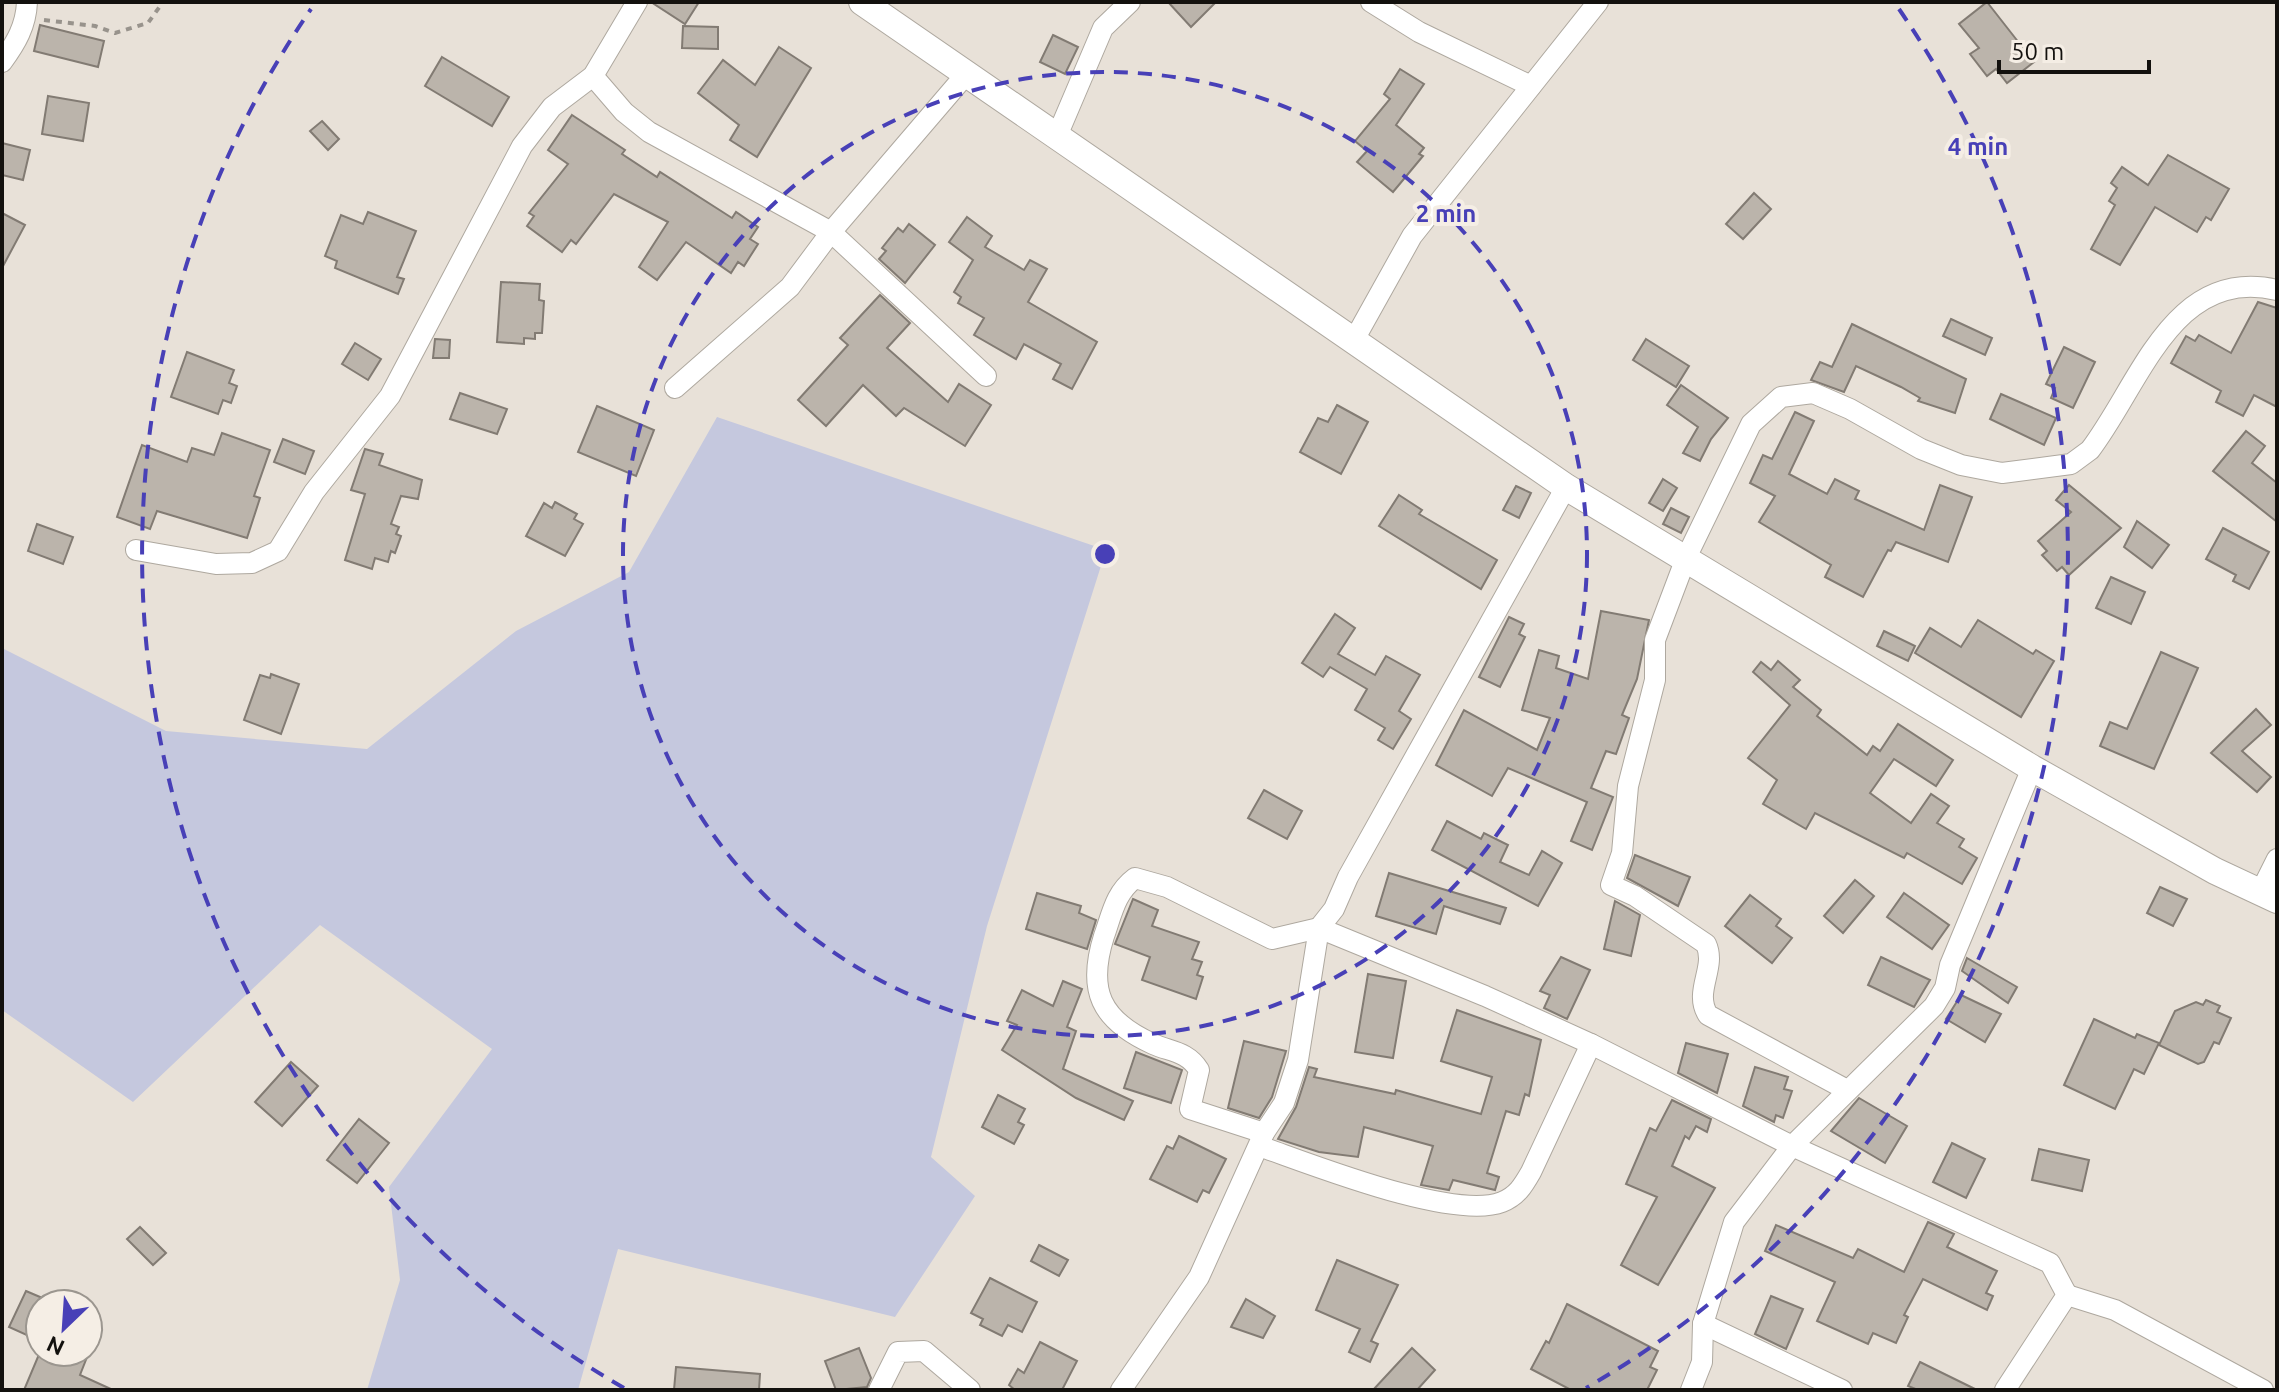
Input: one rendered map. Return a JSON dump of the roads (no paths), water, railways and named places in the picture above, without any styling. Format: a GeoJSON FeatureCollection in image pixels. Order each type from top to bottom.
{"type":"FeatureCollection","features":[{"type":"Feature","properties":{"kind":"street"},"geometry":{"type":"LineString","coordinates":[[136,550],[216,564],[252,563],[278,551],[314,492],[390,396],[522,146],[552,107],[593,76],[637,2]]}},
{"type":"Feature","properties":{"kind":"street"},"geometry":{"type":"LineString","coordinates":[[862,2],[968,72],[1566,487],[2032,768],[2268,896],[2277,859]]}},
{"type":"Feature","properties":{"kind":"street"},"geometry":{"type":"LineString","coordinates":[[1057,136],[1103,28],[1130,2]]}},
{"type":"Feature","properties":{"kind":"street"},"geometry":{"type":"LineString","coordinates":[[1371,2],[1419,32],[1531,86]]}},
{"type":"Feature","properties":{"kind":"street"},"geometry":{"type":"LineString","coordinates":[[1354,340],[1412,236],[1598,2]]}},
{"type":"Feature","properties":{"kind":"street"},"geometry":{"type":"LineString","coordinates":[[2,62],[16,42],[26,10]]}},
{"type":"Feature","properties":{"kind":"street"},"geometry":{"type":"LineString","coordinates":[[675,388],[790,287],[831,232],[968,72]]}},
{"type":"Feature","properties":{"kind":"street"},"geometry":{"type":"LineString","coordinates":[[593,76],[624,112],[649,132],[831,232],[986,376]]}},
{"type":"Feature","properties":{"kind":"street"},"geometry":{"type":"LineString","coordinates":[[1847,1090],[1708,1015],[1701,1000],[1710,961],[1706,944],[1635,896],[1611,885],[1622,853],[1628,786],[1655,680],[1655,640],[1686,558],[1751,424],[1781,397],[1813,393],[1850,409],[1921,449],[1961,465],[2002,473],[2071,464],[2090,450],[2169,327],[2192,304],[2213,291],[2234,286],[2254,285],[2277,290]]}},
{"type":"Feature","properties":{"kind":"street"},"geometry":{"type":"LineString","coordinates":[[1121,1390],[1199,1277],[1261,1139],[1284,1103],[1298,1060],[1319,928],[1334,909],[1348,877],[1566,487]]}},
{"type":"Feature","properties":{"kind":"street"},"geometry":{"type":"LineString","coordinates":[[1691,1390],[1702,1362],[1703,1324],[1734,1222],[1792,1146],[1912,1031],[1945,988],[1950,965],[2032,768]]}},
{"type":"Feature","properties":{"kind":"street"},"geometry":{"type":"LineString","coordinates":[[1591,1044],[1519,1192],[1501,1202],[1474,1208],[1370,1184],[1190,1109],[1199,1070],[1194,1062],[1178,1050],[1154,1045],[1125,1028],[1100,1001],[1095,987],[1095,964],[1117,896],[1135,878],[1167,887],[1272,939],[1319,928],[1591,1044],[1792,1146],[2050,1263],[2067,1295],[2115,1310],[2263,1390]]}},
{"type":"Feature","properties":{"kind":"street"},"geometry":{"type":"LineString","coordinates":[[2005,1390],[2067,1295]]}},
{"type":"Feature","properties":{"kind":"street"},"geometry":{"type":"LineString","coordinates":[[1703,1324],[1842,1390]]}},
{"type":"Feature","properties":{"kind":"street"},"geometry":{"type":"LineString","coordinates":[[879,1390],[898,1352],[924,1351],[970,1390]]}}]}
